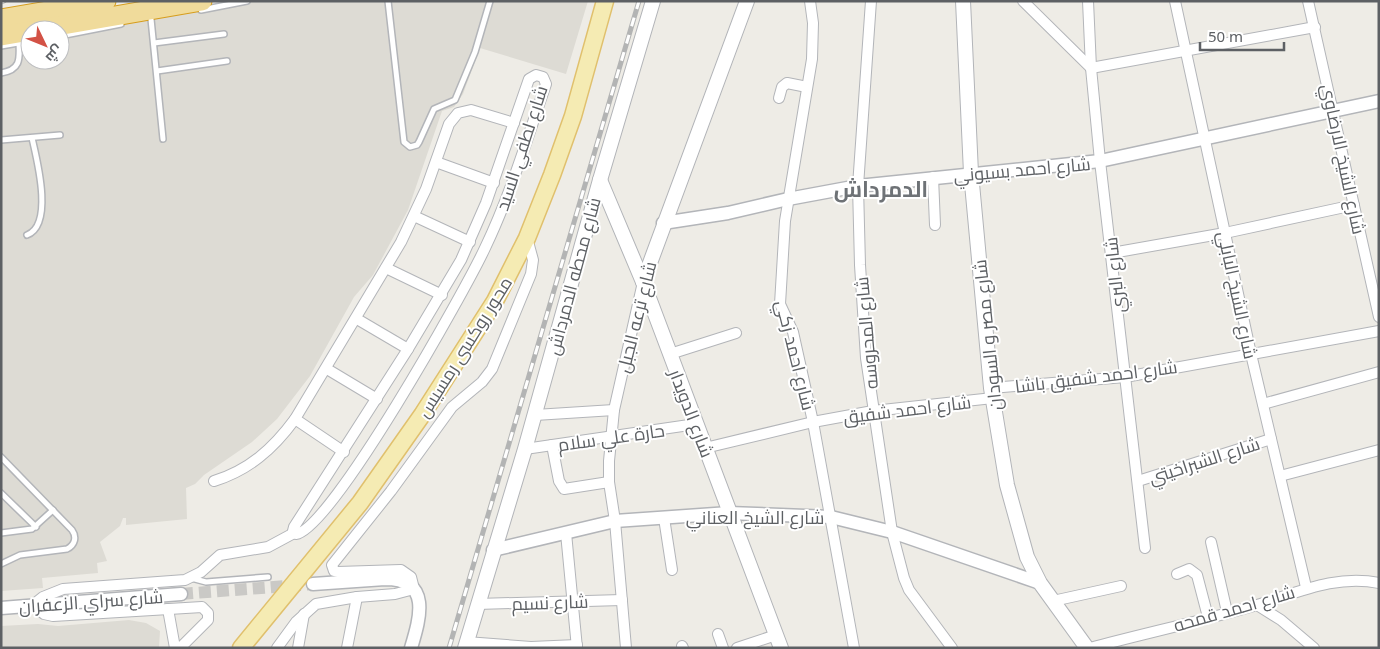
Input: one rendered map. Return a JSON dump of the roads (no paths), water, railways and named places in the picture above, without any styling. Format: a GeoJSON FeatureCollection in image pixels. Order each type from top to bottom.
{"type":"FeatureCollection","features":[{"type":"Feature","properties":{"kind":"highway"},"geometry":{"type":"LineString","coordinates":[[1,19],[106,1]]}},
{"type":"Feature","properties":{"kind":"highway"},"geometry":{"type":"LineString","coordinates":[[70,25],[196,7]]}},
{"type":"Feature","properties":{"kind":"highway"},"geometry":{"type":"LineString","coordinates":[[1,36],[20,37]]}},
{"type":"Feature","properties":{"kind":"main road","name":"محور روكسى رمسيس"},"geometry":{"type":"LineString","coordinates":[[241,648],[339,530],[391,461],[495,301],[527,238],[552,175],[573,116],[605,1]]}},
{"type":"Feature","properties":{"kind":"main road","name":"شارع محطه الدمرداش"},"geometry":{"type":"LineString","coordinates":[[465,645],[535,415],[600,180],[653,1]]}},
{"type":"Feature","properties":{"kind":"main road","name":"شارع ترعه الجبل"},"geometry":{"type":"LineString","coordinates":[[642,282],[747,1]]}},
{"type":"Feature","properties":{"kind":"main road","name":"شارع مصر و السودان"},"geometry":{"type":"LineString","coordinates":[[963,1],[971,173],[992,393],[1014,511],[1027,557],[1040,583],[1089,648]]}},
{"type":"Feature","properties":{"kind":"main road","name":"شارع الدويدار"},"geometry":{"type":"LineString","coordinates":[[600,180],[670,354],[779,641]]}},
{"type":"Feature","properties":{"kind":"street","name":"شارع احمد زكي"},"geometry":{"type":"LineString","coordinates":[[810,1],[813,40],[782,245],[780,304],[793,332],[813,422],[854,648]]}},
{"type":"Feature","properties":{"kind":"street","name":"شارع المحروسه"},"geometry":{"type":"LineString","coordinates":[[871,1],[858,186],[860,266],[873,411],[892,532],[909,590],[952,648]]}},
{"type":"Feature","properties":{"kind":"street"},"geometry":{"type":"LineString","coordinates":[[1023,1],[1091,68],[1314,27]]}},
{"type":"Feature","properties":{"kind":"street","name":"شارع البري"},"geometry":{"type":"LineString","coordinates":[[1088,1],[1091,68],[1100,161],[1145,548]]}},
{"type":"Feature","properties":{"kind":"street","name":"شارع الشيخ البابلي"},"geometry":{"type":"LineString","coordinates":[[1176,1],[1251,354],[1306,587]]}},
{"type":"Feature","properties":{"kind":"street","name":"شارع الشيخ الارضاوي"},"geometry":{"type":"LineString","coordinates":[[1309,1],[1379,317]]}},
{"type":"Feature","properties":{"kind":"street","name":"شارع لطفي السيد"},"geometry":{"type":"LineString","coordinates":[[191,578],[220,554],[268,547],[294,533],[301,533],[323,513],[351,476],[467,285],[494,229],[546,84],[545,79],[541,76],[536,75],[530,79],[494,183],[470,242],[442,295],[344,452],[294,526],[294,533]]}},
{"type":"Feature","properties":{"kind":"street"},"geometry":{"type":"LineString","coordinates":[[779,98],[782,87],[787,83],[807,87]]}},
{"type":"Feature","properties":{"kind":"street","name":"شارع احمد بسيوني"},"geometry":{"type":"LineString","coordinates":[[663,223],[728,213],[788,199],[858,186],[1100,161],[1205,140],[1379,101]]}},
{"type":"Feature","properties":{"kind":"street"},"geometry":{"type":"LineString","coordinates":[[214,481],[238,472],[260,458],[279,440],[295,419],[357,319],[414,216],[436,162],[448,124],[458,113],[471,110],[514,123]]}},
{"type":"Feature","properties":{"kind":"street"},"geometry":{"type":"LineString","coordinates":[[436,162],[494,183]]}},
{"type":"Feature","properties":{"kind":"street"},"geometry":{"type":"LineString","coordinates":[[934,177],[935,225]]}},
{"type":"Feature","properties":{"kind":"street"},"geometry":{"type":"LineString","coordinates":[[1112,253],[1225,233],[1354,206]]}},
{"type":"Feature","properties":{"kind":"street"},"geometry":{"type":"LineString","coordinates":[[414,216],[470,242]]}},
{"type":"Feature","properties":{"kind":"street"},"geometry":{"type":"LineString","coordinates":[[411,648],[421,612],[419,599],[411,577],[401,570],[336,572],[332,565],[400,479],[452,406],[482,382],[492,369],[531,274],[533,260],[527,238]]}},
{"type":"Feature","properties":{"kind":"street"},"geometry":{"type":"LineString","coordinates":[[386,268],[442,295]]}},
{"type":"Feature","properties":{"kind":"street","name":"شارع ترعه الجبل"},"geometry":{"type":"LineString","coordinates":[[626,648],[615,521],[609,482],[610,438],[614,410],[642,282]]}},
{"type":"Feature","properties":{"kind":"street"},"geometry":{"type":"LineString","coordinates":[[357,319],[408,349]]}},
{"type":"Feature","properties":{"kind":"street","name":"شارع احمد شفيق باشا"},"geometry":{"type":"LineString","coordinates":[[992,393],[1125,377],[1379,331]]}},
{"type":"Feature","properties":{"kind":"street"},"geometry":{"type":"LineString","coordinates":[[670,354],[736,333]]}},
{"type":"Feature","properties":{"kind":"street"},"geometry":{"type":"LineString","coordinates":[[327,369],[376,399]]}},
{"type":"Feature","properties":{"kind":"street"},"geometry":{"type":"LineString","coordinates":[[1263,404],[1379,372]]}},
{"type":"Feature","properties":{"kind":"street","name":"شارع احمد شفيق"},"geometry":{"type":"LineString","coordinates":[[705,448],[813,422],[992,393]]}},
{"type":"Feature","properties":{"kind":"street"},"geometry":{"type":"LineString","coordinates":[[535,415],[614,410]]}},
{"type":"Feature","properties":{"kind":"street"},"geometry":{"type":"LineString","coordinates":[[295,419],[344,452]]}},
{"type":"Feature","properties":{"kind":"street","name":"حارة علي سلام"},"geometry":{"type":"LineString","coordinates":[[525,449],[696,424]]}},
{"type":"Feature","properties":{"kind":"street","name":"شارع الشبراخيتي"},"geometry":{"type":"LineString","coordinates":[[1138,482],[1271,439]]}},
{"type":"Feature","properties":{"kind":"street"},"geometry":{"type":"LineString","coordinates":[[552,445],[559,481],[564,489],[609,482]]}},
{"type":"Feature","properties":{"kind":"street"},"geometry":{"type":"LineString","coordinates":[[1280,476],[1379,450]]}},
{"type":"Feature","properties":{"kind":"street","name":"شارع الشيخ العناني"},"geometry":{"type":"LineString","coordinates":[[493,550],[615,521],[729,513],[831,517],[892,532],[1040,583]]}},
{"type":"Feature","properties":{"kind":"street"},"geometry":{"type":"LineString","coordinates":[[664,518],[672,570]]}},
{"type":"Feature","properties":{"kind":"street"},"geometry":{"type":"LineString","coordinates":[[465,645],[577,646],[566,533]]}},
{"type":"Feature","properties":{"kind":"street"},"geometry":{"type":"LineString","coordinates":[[1211,542],[1227,612]]}},
{"type":"Feature","properties":{"kind":"street"},"geometry":{"type":"LineString","coordinates":[[1177,574],[1189,569],[1197,575],[1208,617]]}},
{"type":"Feature","properties":{"kind":"street"},"geometry":{"type":"LineString","coordinates":[[180,648],[208,620],[208,613],[202,607],[52,616],[44,614],[33,605],[43,597],[58,590],[191,578]]}},
{"type":"Feature","properties":{"kind":"street"},"geometry":{"type":"LineString","coordinates":[[313,584],[390,579],[402,582],[414,589]]}},
{"type":"Feature","properties":{"kind":"street","name":"شارع احمد قمحه"},"geometry":{"type":"LineString","coordinates":[[1089,648],[1257,605],[1306,587],[1340,582],[1379,583]]}},
{"type":"Feature","properties":{"kind":"street"},"geometry":{"type":"LineString","coordinates":[[1053,600],[1121,586]]}},
{"type":"Feature","properties":{"kind":"street"},"geometry":{"type":"LineString","coordinates":[[277,648],[304,614],[320,603],[356,597],[395,594],[414,589]]}},
{"type":"Feature","properties":{"kind":"street","name":"شارع سراي الزعفران"},"geometry":{"type":"LineString","coordinates":[[1,608],[181,594]]}},
{"type":"Feature","properties":{"kind":"street"},"geometry":{"type":"LineString","coordinates":[[347,648],[356,597]]}},
{"type":"Feature","properties":{"kind":"street","name":"شارع نسيم"},"geometry":{"type":"LineString","coordinates":[[477,604],[622,600]]}},
{"type":"Feature","properties":{"kind":"street"},"geometry":{"type":"LineString","coordinates":[[1257,605],[1281,620],[1314,648]]}},
{"type":"Feature","properties":{"kind":"street"},"geometry":{"type":"LineString","coordinates":[[168,609],[175,648]]}},
{"type":"Feature","properties":{"kind":"street"},"geometry":{"type":"LineString","coordinates":[[298,648],[304,614]]}},
{"type":"Feature","properties":{"kind":"street"},"geometry":{"type":"LineString","coordinates":[[718,634],[723,648]]}},
{"type":"Feature","properties":{"kind":"street"},"geometry":{"type":"LineString","coordinates":[[737,648],[779,641]]}},
{"type":"Feature","properties":{"kind":"lane"},"geometry":{"type":"LineString","coordinates":[[196,7],[247,1]]}},
{"type":"Feature","properties":{"kind":"lane"},"geometry":{"type":"LineString","coordinates":[[388,1],[404,142],[410,148],[419,142],[434,109],[455,100],[475,52],[490,1]]}},
{"type":"Feature","properties":{"kind":"lane"},"geometry":{"type":"LineString","coordinates":[[142,20],[161,17]]}},
{"type":"Feature","properties":{"kind":"lane"},"geometry":{"type":"LineString","coordinates":[[151,19],[163,139]]}},
{"type":"Feature","properties":{"kind":"lane"},"geometry":{"type":"LineString","coordinates":[[70,34],[124,24]]}},
{"type":"Feature","properties":{"kind":"lane"},"geometry":{"type":"LineString","coordinates":[[154,43],[224,34]]}},
{"type":"Feature","properties":{"kind":"lane"},"geometry":{"type":"LineString","coordinates":[[1,46],[20,39]]}},
{"type":"Feature","properties":{"kind":"lane"},"geometry":{"type":"LineString","coordinates":[[1,73],[14,70],[19,64],[20,59]]}},
{"type":"Feature","properties":{"kind":"lane"},"geometry":{"type":"LineString","coordinates":[[157,71],[227,61]]}},
{"type":"Feature","properties":{"kind":"lane"},"geometry":{"type":"LineString","coordinates":[[1,140],[60,135]]}},
{"type":"Feature","properties":{"kind":"lane"},"geometry":{"type":"LineString","coordinates":[[27,235],[38,228],[42,216],[38,162],[32,138]]}},
{"type":"Feature","properties":{"kind":"lane"},"geometry":{"type":"LineString","coordinates":[[1,457],[74,532],[75,540],[71,548],[20,555],[1,564]]}},
{"type":"Feature","properties":{"kind":"lane"},"geometry":{"type":"LineString","coordinates":[[1,493],[36,526]]}},
{"type":"Feature","properties":{"kind":"lane"},"geometry":{"type":"LineString","coordinates":[[1,533],[23,531],[36,526],[53,510]]}},
{"type":"Feature","properties":{"kind":"lane"},"geometry":{"type":"LineString","coordinates":[[191,578],[206,582],[268,577]]}},
{"type":"Feature","properties":{"kind":"tunnel"},"geometry":{"type":"LineString","coordinates":[[181,594],[313,584]]}},
{"type":"Feature","properties":{"kind":"railway"},"geometry":{"type":"LineString","coordinates":[[449,648],[639,1]]}},
{"type":"Feature","properties":{"kind":"district","name":"الدمرداش"},"geometry":{"type":"Point","coordinates":[881,188]}}]}
